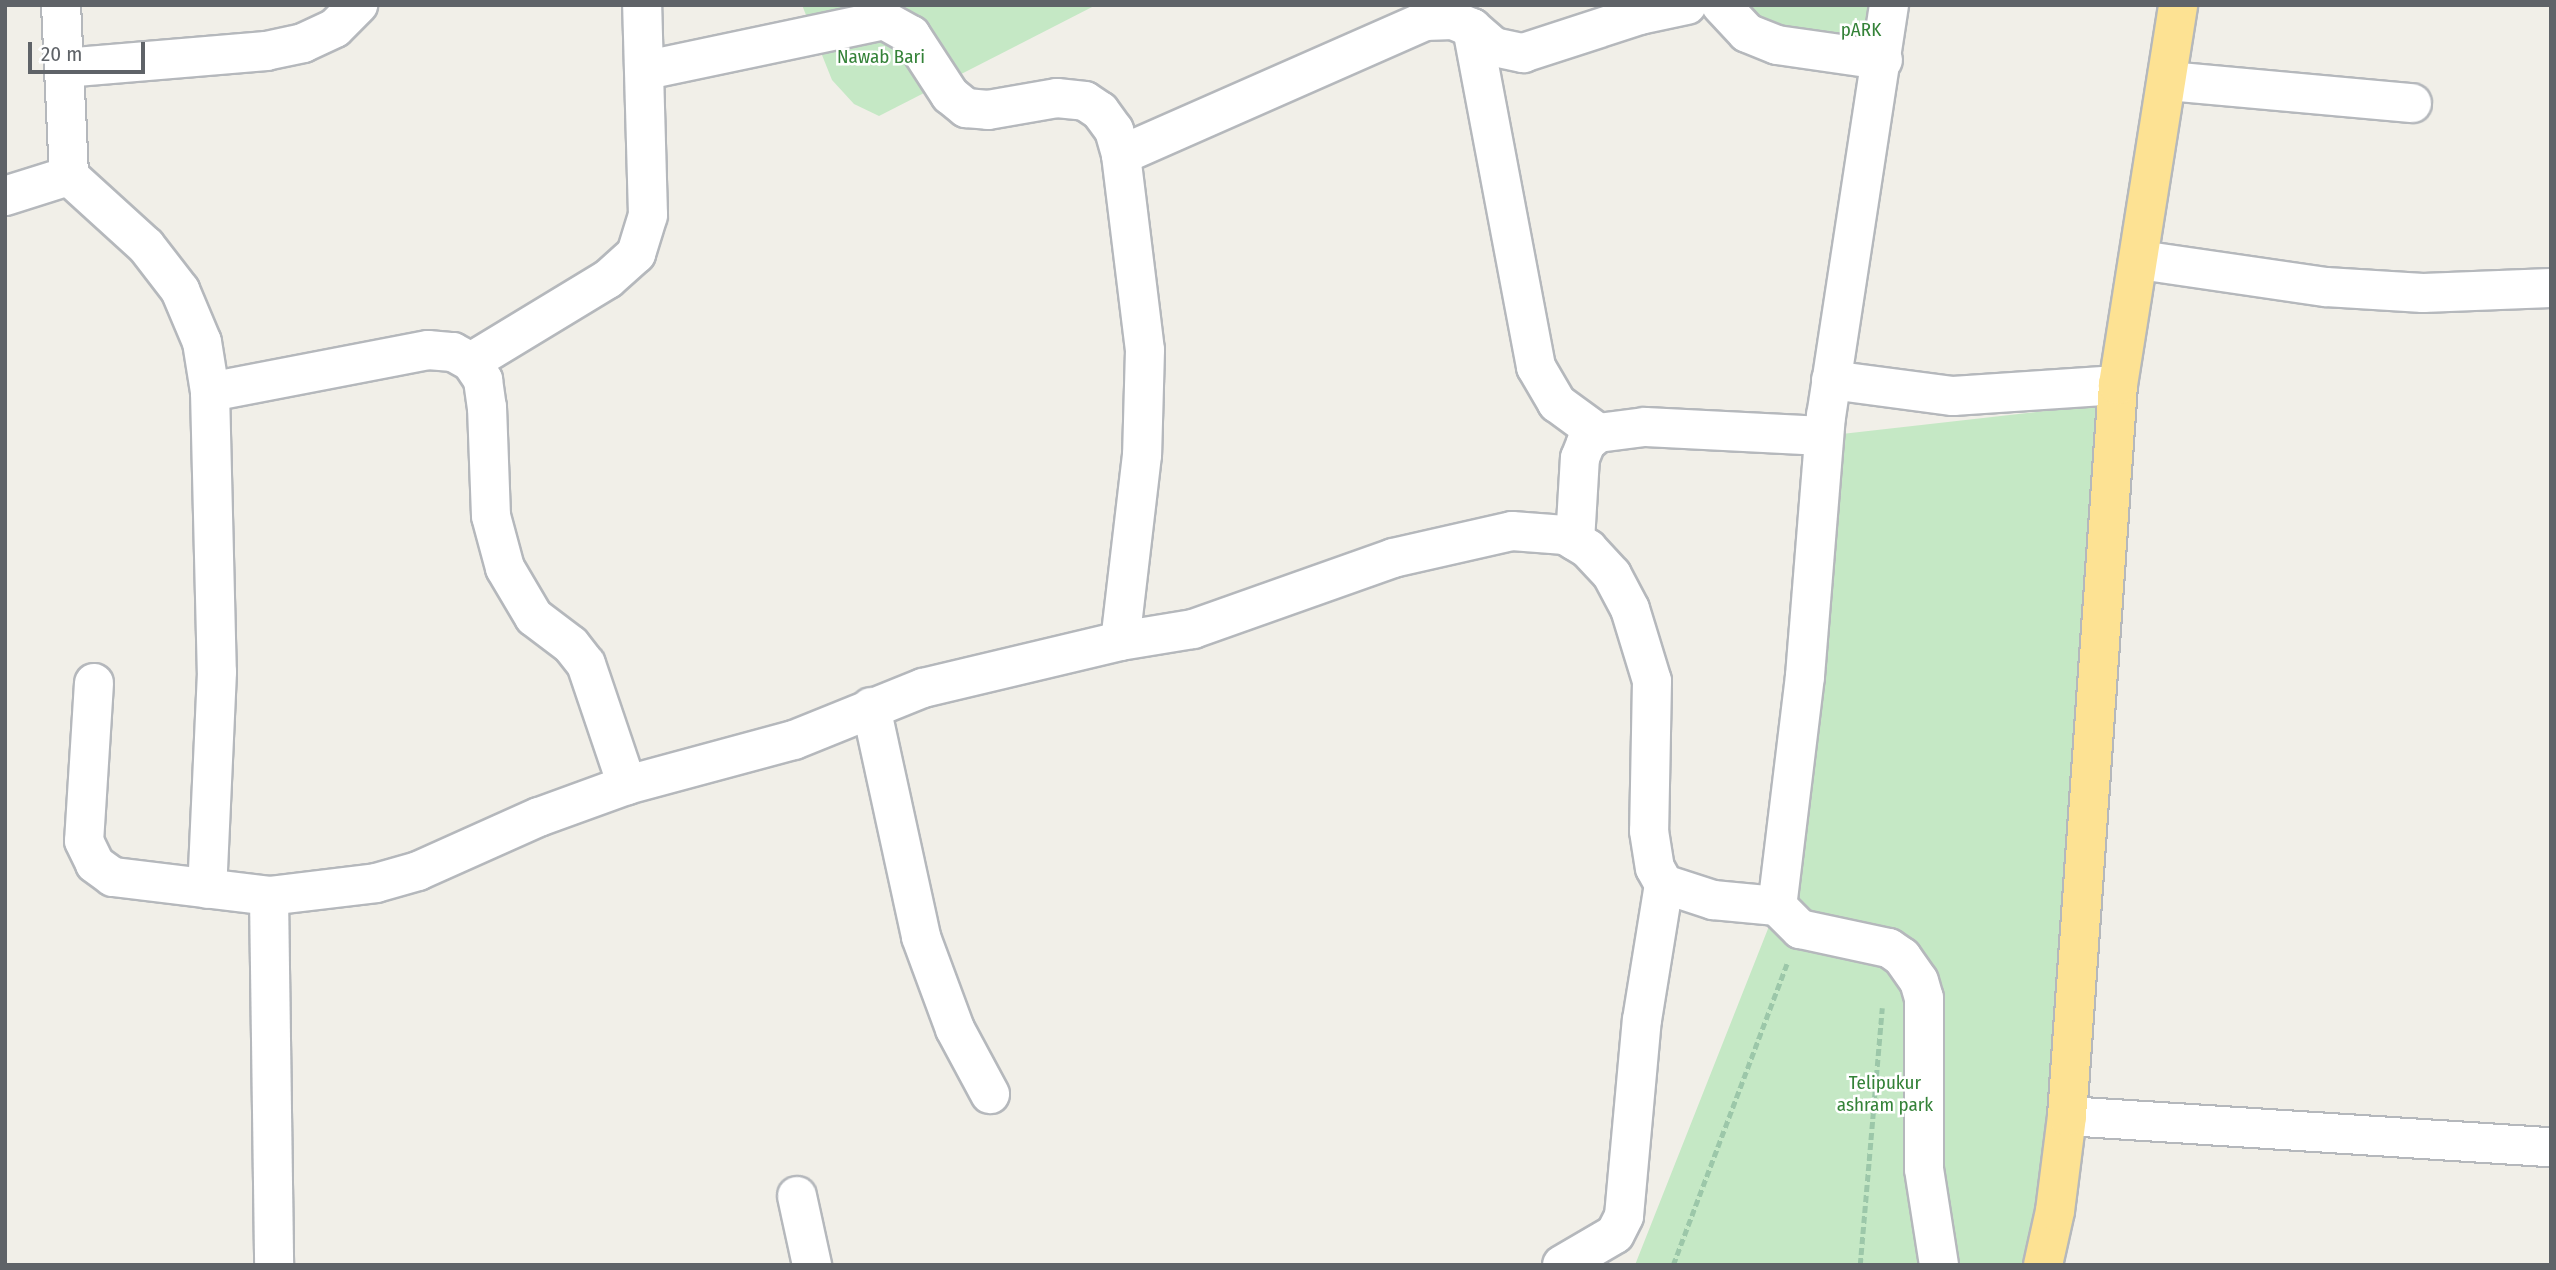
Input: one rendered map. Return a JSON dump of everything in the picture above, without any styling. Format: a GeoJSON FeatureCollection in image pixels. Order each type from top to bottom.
{"type":"FeatureCollection","features":[{"type":"Feature","properties":{"kind":"highway"},"geometry":{"type":"LineString","coordinates":[[2043,1265],[2055,1212],[2067,1116],[2119,385],[2178,5]]}},
{"type":"Feature","properties":{"kind":"street"},"geometry":{"type":"LineString","coordinates":[[61,5],[69,176],[118,218],[180,290],[202,342],[210,391],[217,672],[207,889]]}},
{"type":"Feature","properties":{"kind":"street"},"geometry":{"type":"LineString","coordinates":[[64,68],[266,51],[303,43],[335,27],[358,5]]}},
{"type":"Feature","properties":{"kind":"street"},"geometry":{"type":"LineString","coordinates":[[471,362],[608,279],[636,254],[648,215],[647,70],[642,5]]}},
{"type":"Feature","properties":{"kind":"street"},"geometry":{"type":"LineString","coordinates":[[1121,155],[1425,21],[1452,20],[1472,28],[1494,47],[1523,53],[1640,15],[1687,5]]}},
{"type":"Feature","properties":{"kind":"street"},"geometry":{"type":"LineString","coordinates":[[1721,5],[1747,33],[1777,45],[1883,60]]}},
{"type":"Feature","properties":{"kind":"street"},"geometry":{"type":"LineString","coordinates":[[1777,906],[1805,676],[1824,436],[1883,60],[1889,5]]}},
{"type":"Feature","properties":{"kind":"street"},"geometry":{"type":"LineString","coordinates":[[647,70],[884,20],[911,35],[950,95],[966,108],[988,110],[1057,98],[1086,101],[1100,111],[1114,130],[1121,155],[1145,350],[1140,468],[1120,641]]}},
{"type":"Feature","properties":{"kind":"street"},"geometry":{"type":"LineString","coordinates":[[1472,28],[1536,367],[1557,402],[1598,433]]}},
{"type":"Feature","properties":{"kind":"street"},"geometry":{"type":"LineString","coordinates":[[2168,81],[2412,103]]}},
{"type":"Feature","properties":{"kind":"street"},"geometry":{"type":"LineString","coordinates":[[5,196],[69,176]]}},
{"type":"Feature","properties":{"kind":"street"},"geometry":{"type":"LineString","coordinates":[[2140,260],[2326,287],[2423,293],[2551,288]]}},
{"type":"Feature","properties":{"kind":"street"},"geometry":{"type":"LineString","coordinates":[[210,391],[428,350],[453,352],[471,362],[483,380],[488,407],[491,516],[505,568],[534,617],[571,645],[586,664],[627,785]]}},
{"type":"Feature","properties":{"kind":"street"},"geometry":{"type":"LineString","coordinates":[[1831,380],[1952,396],[2119,385]]}},
{"type":"Feature","properties":{"kind":"street"},"geometry":{"type":"LineString","coordinates":[[1575,541],[1580,458],[1586,443],[1598,433],[1622,428],[1668,427],[1824,436]]}},
{"type":"Feature","properties":{"kind":"street"},"geometry":{"type":"LineString","coordinates":[[94,683],[84,841],[95,864],[113,877],[269,896],[376,883],[418,871],[539,817],[627,785],[794,740],[872,707],[964,675],[1120,641],[1193,629],[1392,558],[1473,538],[1513,531],[1565,535],[1612,575],[1644,647],[1654,709],[1649,831],[1656,868],[1664,884],[1642,1020],[1624,1216],[1615,1234],[1562,1265]]}},
{"type":"Feature","properties":{"kind":"street"},"geometry":{"type":"LineString","coordinates":[[872,707],[922,937],[955,1029],[990,1094]]}},
{"type":"Feature","properties":{"kind":"street"},"geometry":{"type":"LineString","coordinates":[[1664,884],[1713,900],[1777,906],[1800,929],[1889,948],[1902,957],[1919,981],[1925,1022],[1924,1169],[1939,1265]]}},
{"type":"Feature","properties":{"kind":"street"},"geometry":{"type":"LineString","coordinates":[[269,896],[274,1265]]}},
{"type":"Feature","properties":{"kind":"street"},"geometry":{"type":"LineString","coordinates":[[2067,1116],[2551,1147]]}},
{"type":"Feature","properties":{"kind":"street"},"geometry":{"type":"LineString","coordinates":[[797,1196],[812,1265]]}},
{"type":"Feature","properties":{"kind":"path"},"geometry":{"type":"LineString","coordinates":[[1673,1265],[1790,958]]}},
{"type":"Feature","properties":{"kind":"path"},"geometry":{"type":"LineString","coordinates":[[1860,1265],[1882,1003]]}},
{"type":"Feature","properties":{"kind":"green space","name":"Nawab Bari"},"geometry":{"type":"Polygon","coordinates":[[[802,5],[1096,5],[879,116],[854,104],[832,80],[802,5]]]}},
{"type":"Feature","properties":{"kind":"green space","name":"pARK"},"geometry":{"type":"Polygon","coordinates":[[[1731,5],[1894,5],[1883,60],[1747,33],[1731,5]]]}},
{"type":"Feature","properties":{"kind":"green space","name":"Telipukur ashram park"},"geometry":{"type":"Polygon","coordinates":[[[2107,404],[2046,1219],[2030,1265],[1635,1265],[1777,906],[1824,436],[2107,404]]]}}]}
